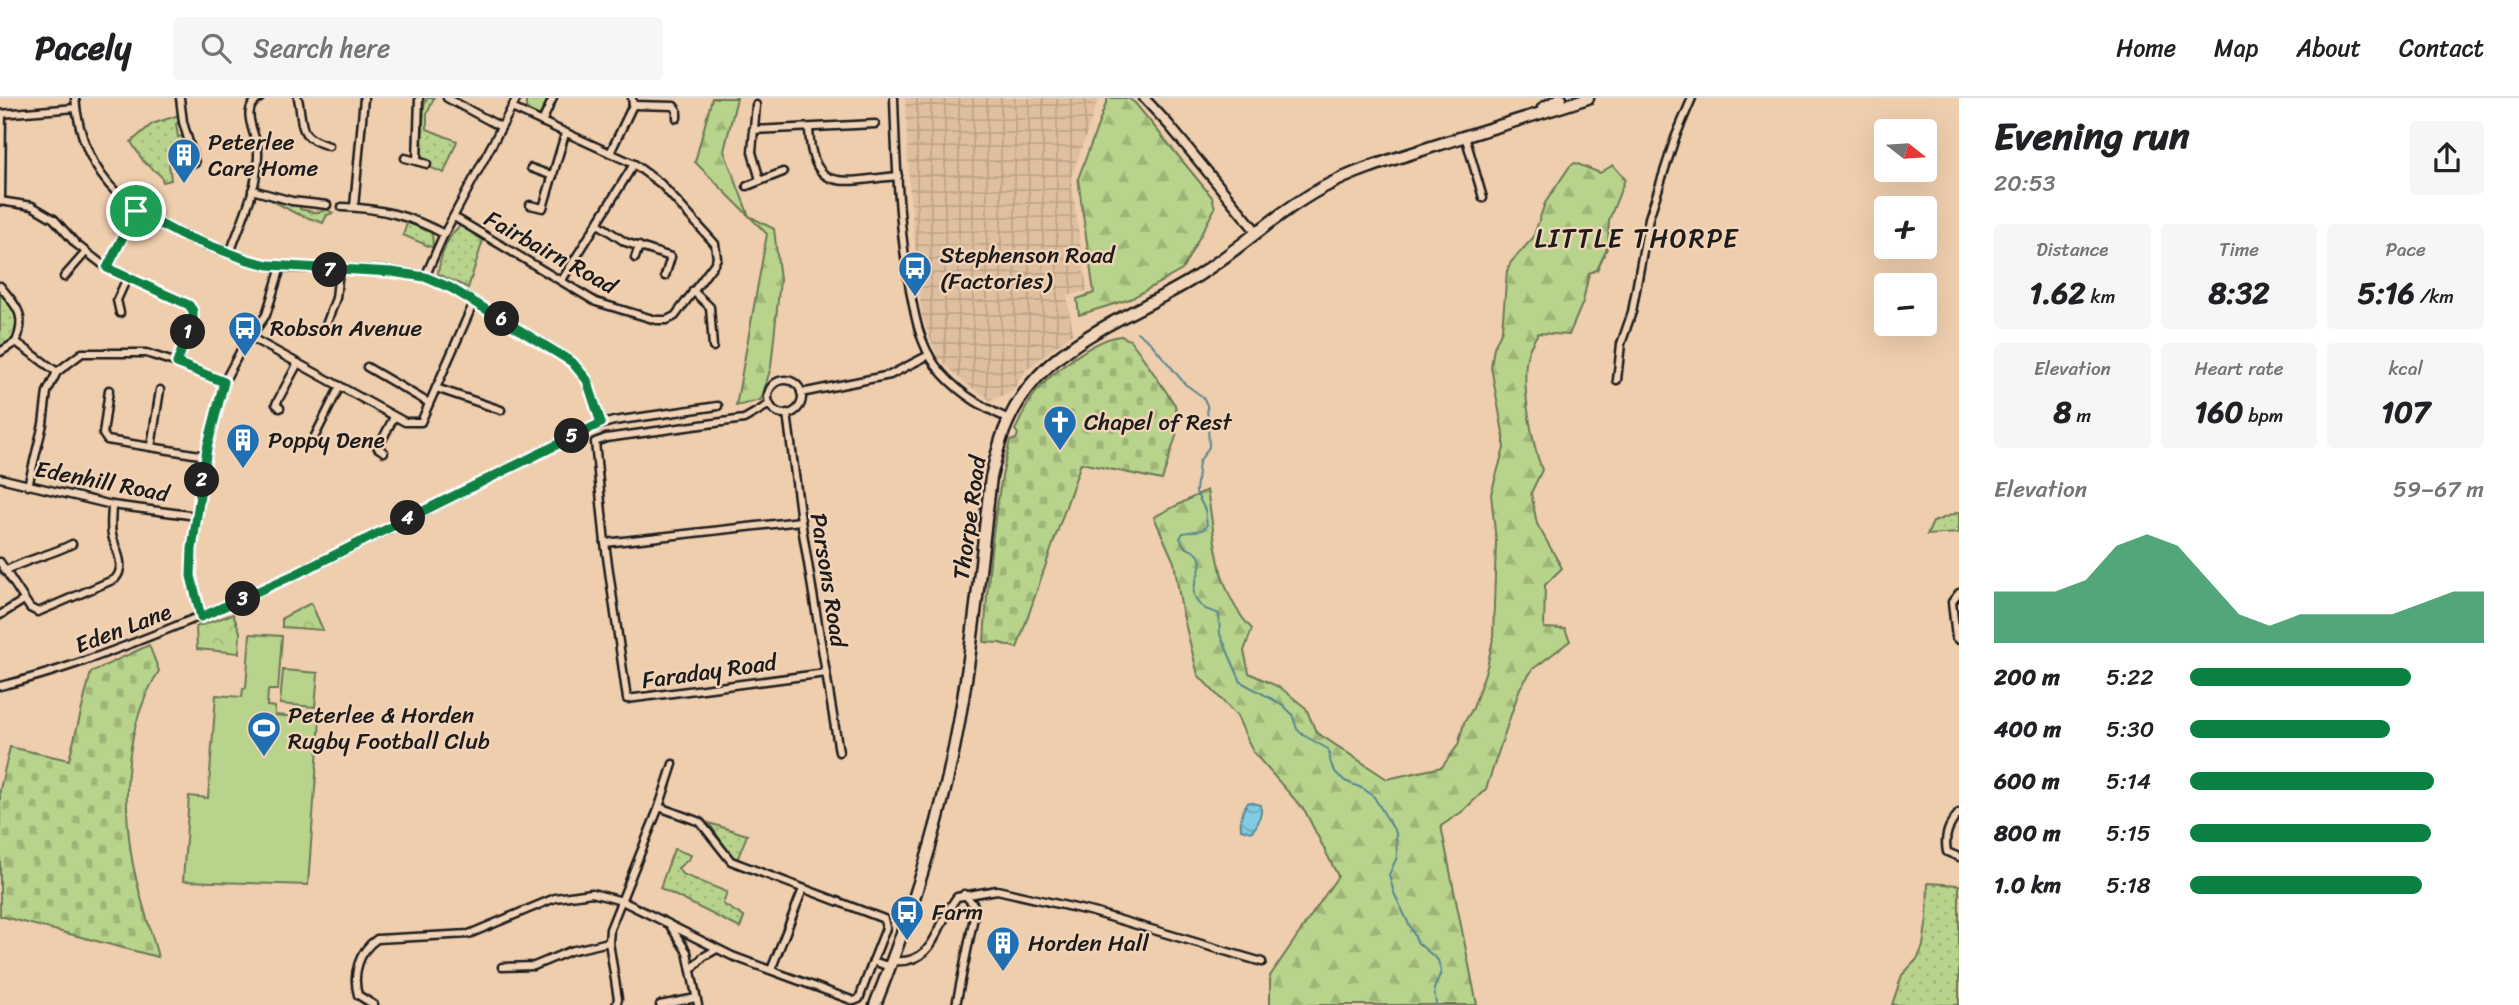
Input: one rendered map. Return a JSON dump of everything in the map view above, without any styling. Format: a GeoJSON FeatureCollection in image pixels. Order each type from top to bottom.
{"type":"FeatureCollection","features":[{"type":"Feature","properties":{"kind":"main road","name":"Thorpe Road"},"geometry":{"type":"LineString","coordinates":[[1521,119],[1561,98]]}},
{"type":"Feature","properties":{"kind":"main road","name":"Thorpe Road"},"geometry":{"type":"LineString","coordinates":[[876,1005],[892,964],[944,796],[962,707],[991,477],[1009,419],[1032,383],[1064,351],[1102,327],[1191,280],[1290,208],[1340,180],[1375,165],[1588,98]]}},
{"type":"Feature","properties":{"kind":"street"},"geometry":{"type":"LineString","coordinates":[[75,98],[83,138],[97,167],[109,185],[136,211],[179,234],[248,260],[281,267],[392,272],[425,277],[450,287],[572,362],[587,380],[601,423]]}},
{"type":"Feature","properties":{"kind":"street"},"geometry":{"type":"LineString","coordinates":[[180,98],[183,122],[195,163]]}},
{"type":"Feature","properties":{"kind":"street"},"geometry":{"type":"LineString","coordinates":[[230,253],[252,190],[258,153],[249,111],[252,103],[260,98]]}},
{"type":"Feature","properties":{"kind":"street"},"geometry":{"type":"LineString","coordinates":[[298,98],[308,139],[329,146]]}},
{"type":"Feature","properties":{"kind":"street"},"geometry":{"type":"LineString","coordinates":[[354,207],[364,98]]}},
{"type":"Feature","properties":{"kind":"street"},"geometry":{"type":"LineString","coordinates":[[417,161],[419,98]]}},
{"type":"Feature","properties":{"kind":"street"},"geometry":{"type":"LineString","coordinates":[[447,98],[501,127]]}},
{"type":"Feature","properties":{"kind":"street"},"geometry":{"type":"LineString","coordinates":[[425,277],[444,234],[517,98]]}},
{"type":"Feature","properties":{"kind":"street"},"geometry":{"type":"LineString","coordinates":[[542,122],[553,98]]}},
{"type":"Feature","properties":{"kind":"street"},"geometry":{"type":"LineString","coordinates":[[894,98],[902,243],[917,324],[929,355],[944,375],[969,399],[1009,419]]}},
{"type":"Feature","properties":{"kind":"street"},"geometry":{"type":"LineString","coordinates":[[1144,98],[1256,231]]}},
{"type":"Feature","properties":{"kind":"street"},"geometry":{"type":"LineString","coordinates":[[1617,380],[1621,344],[1632,312],[1649,218],[1675,138],[1692,98]]}},
{"type":"Feature","properties":{"kind":"street"},"geometry":{"type":"LineString","coordinates":[[610,153],[633,102],[674,106],[677,118]]}},
{"type":"Feature","properties":{"kind":"street"},"geometry":{"type":"LineString","coordinates":[[756,105],[752,152],[760,180]]}},
{"type":"Feature","properties":{"kind":"street"},"geometry":{"type":"LineString","coordinates":[[76,108],[1,114],[0,201],[32,206],[54,219],[86,253],[107,268],[192,308],[193,318],[177,363]]}},
{"type":"Feature","properties":{"kind":"street","name":"Fairbairn Road"},"geometry":{"type":"LineString","coordinates":[[454,217],[596,302],[656,320],[667,320],[675,316],[714,264],[717,258],[715,244],[661,184],[634,164],[512,108]]}},
{"type":"Feature","properties":{"kind":"street"},"geometry":{"type":"LineString","coordinates":[[753,130],[875,124]]}},
{"type":"Feature","properties":{"kind":"street"},"geometry":{"type":"LineString","coordinates":[[809,129],[810,153],[814,165],[826,178],[839,181],[898,176]]}},
{"type":"Feature","properties":{"kind":"street"},"geometry":{"type":"LineString","coordinates":[[530,205],[543,208],[565,134]]}},
{"type":"Feature","properties":{"kind":"street"},"geometry":{"type":"LineString","coordinates":[[1465,136],[1483,198]]}},
{"type":"Feature","properties":{"kind":"street"},"geometry":{"type":"LineString","coordinates":[[405,158],[427,164]]}},
{"type":"Feature","properties":{"kind":"street"},"geometry":{"type":"LineString","coordinates":[[562,280],[634,164]]}},
{"type":"Feature","properties":{"kind":"street"},"geometry":{"type":"LineString","coordinates":[[531,169],[553,176]]}},
{"type":"Feature","properties":{"kind":"street"},"geometry":{"type":"LineString","coordinates":[[747,186],[783,172]]}},
{"type":"Feature","properties":{"kind":"street"},"geometry":{"type":"LineString","coordinates":[[252,190],[292,201],[327,205]]}},
{"type":"Feature","properties":{"kind":"street"},"geometry":{"type":"LineString","coordinates":[[342,207],[394,212],[444,234]]}},
{"type":"Feature","properties":{"kind":"street"},"geometry":{"type":"LineString","coordinates":[[107,268],[136,211]]}},
{"type":"Feature","properties":{"kind":"street"},"geometry":{"type":"LineString","coordinates":[[597,223],[625,242],[671,257],[665,276]]}},
{"type":"Feature","properties":{"kind":"street"},"geometry":{"type":"LineString","coordinates":[[635,258],[639,246]]}},
{"type":"Feature","properties":{"kind":"street"},"geometry":{"type":"LineString","coordinates":[[64,277],[86,253]]}},
{"type":"Feature","properties":{"kind":"street"},"geometry":{"type":"LineString","coordinates":[[201,617],[191,576],[206,456],[224,382],[266,315],[281,267]]}},
{"type":"Feature","properties":{"kind":"street"},"geometry":{"type":"LineString","coordinates":[[326,325],[336,298],[340,270]]}},
{"type":"Feature","properties":{"kind":"street"},"geometry":{"type":"LineString","coordinates":[[120,313],[117,300],[127,278]]}},
{"type":"Feature","properties":{"kind":"street"},"geometry":{"type":"LineString","coordinates":[[0,286],[19,310],[22,321],[16,342],[0,352]]}},
{"type":"Feature","properties":{"kind":"street"},"geometry":{"type":"LineString","coordinates":[[693,291],[710,307],[713,347]]}},
{"type":"Feature","properties":{"kind":"street"},"geometry":{"type":"LineString","coordinates":[[250,337],[405,422],[421,422],[474,302]]}},
{"type":"Feature","properties":{"kind":"street"},"geometry":{"type":"LineString","coordinates":[[16,342],[57,372]]}},
{"type":"Feature","properties":{"kind":"street"},"geometry":{"type":"LineString","coordinates":[[28,486],[47,392],[57,372],[82,353],[146,353],[224,382]]}},
{"type":"Feature","properties":{"kind":"street"},"geometry":{"type":"LineString","coordinates":[[801,394],[890,375],[929,355]]}},
{"type":"Feature","properties":{"kind":"street"},"geometry":{"type":"LineString","coordinates":[[280,408],[276,404],[298,363]]}},
{"type":"Feature","properties":{"kind":"street"},"geometry":{"type":"LineString","coordinates":[[367,367],[429,403]]}},
{"type":"Feature","properties":{"kind":"street"},"geometry":{"type":"LineString","coordinates":[[778,381],[790,381],[799,388],[800,405],[787,413],[778,412],[770,404],[769,390],[778,381]]}},
{"type":"Feature","properties":{"kind":"street"},"geometry":{"type":"LineString","coordinates":[[315,436],[340,386]]}},
{"type":"Feature","properties":{"kind":"street"},"geometry":{"type":"LineString","coordinates":[[436,388],[501,410]]}},
{"type":"Feature","properties":{"kind":"street"},"geometry":{"type":"LineString","coordinates":[[109,390],[103,437],[107,440],[206,456]]}},
{"type":"Feature","properties":{"kind":"street"},"geometry":{"type":"LineString","coordinates":[[151,447],[160,390]]}},
{"type":"Feature","properties":{"kind":"street"},"geometry":{"type":"LineString","coordinates":[[770,404],[744,419],[606,438],[595,442],[606,543],[801,521]]}},
{"type":"Feature","properties":{"kind":"street","name":"Eden Lane"},"geometry":{"type":"LineString","coordinates":[[0,686],[88,660],[201,617],[296,574],[601,423],[718,406]]}},
{"type":"Feature","properties":{"kind":"street","name":"Parsons Road"},"geometry":{"type":"LineString","coordinates":[[787,413],[801,521],[839,752]]}},
{"type":"Feature","properties":{"kind":"street"},"geometry":{"type":"LineString","coordinates":[[384,452],[377,448],[394,416]]}},
{"type":"Feature","properties":{"kind":"street","name":"Edenhill Road"},"geometry":{"type":"LineString","coordinates":[[0,480],[112,505],[197,516]]}},
{"type":"Feature","properties":{"kind":"street"},"geometry":{"type":"LineString","coordinates":[[0,562],[24,600],[37,612],[46,611],[115,579],[120,574],[121,566],[111,532],[112,505]]}},
{"type":"Feature","properties":{"kind":"street","name":"Faraday Road"},"geometry":{"type":"LineString","coordinates":[[606,543],[627,699],[826,673]]}},
{"type":"Feature","properties":{"kind":"street"},"geometry":{"type":"LineString","coordinates":[[5,570],[72,544]]}},
{"type":"Feature","properties":{"kind":"street"},"geometry":{"type":"LineString","coordinates":[[1959,593],[1952,602],[1956,638],[1959,640]]}},
{"type":"Feature","properties":{"kind":"street"},"geometry":{"type":"LineString","coordinates":[[0,615],[24,600]]}},
{"type":"Feature","properties":{"kind":"street"},"geometry":{"type":"LineString","coordinates":[[616,1005],[618,999],[609,942],[610,929],[659,807],[673,764]]}},
{"type":"Feature","properties":{"kind":"street"},"geometry":{"type":"LineString","coordinates":[[374,1005],[358,995],[354,981],[365,947],[377,939],[469,934],[555,898],[592,893],[622,901],[717,949],[854,1002],[859,999],[886,928],[884,919],[731,861],[725,857],[700,822],[659,807]]}},
{"type":"Feature","properties":{"kind":"street"},"geometry":{"type":"LineString","coordinates":[[1959,814],[1948,826],[1945,845],[1947,852],[1959,857]]}},
{"type":"Feature","properties":{"kind":"street"},"geometry":{"type":"LineString","coordinates":[[771,970],[803,889]]}},
{"type":"Feature","properties":{"kind":"street"},"geometry":{"type":"LineString","coordinates":[[873,961],[892,964],[907,962],[928,950],[950,905],[957,897],[997,890],[1093,912],[1262,962]]}},
{"type":"Feature","properties":{"kind":"street"},"geometry":{"type":"LineString","coordinates":[[957,1005],[974,917],[974,905],[964,894]]}},
{"type":"Feature","properties":{"kind":"street"},"geometry":{"type":"LineString","coordinates":[[660,1005],[697,1001],[687,952],[669,924]]}},
{"type":"Feature","properties":{"kind":"street"},"geometry":{"type":"LineString","coordinates":[[502,967],[534,967],[570,951],[609,942]]}},
{"type":"Feature","properties":{"kind":"street"},"geometry":{"type":"LineString","coordinates":[[691,970],[703,957],[717,949]]}},
{"type":"Feature","properties":{"kind":"shaded area"},"geometry":{"type":"Polygon","coordinates":[[[905,98],[1099,98],[1071,178],[1087,291],[1067,296],[1073,333],[1025,371],[1012,392],[990,400],[961,380],[937,356],[922,317],[909,184],[905,98]]]}},
{"type":"Feature","properties":{"kind":"green space"},"geometry":{"type":"Polygon","coordinates":[[[427,98],[434,98],[427,114],[427,129],[457,141],[444,173],[429,167],[430,162],[421,160],[424,106],[427,98]]]}},
{"type":"Feature","properties":{"kind":"green space"},"geometry":{"type":"Polygon","coordinates":[[[526,98],[549,98],[539,116],[526,111],[526,98]]]}},
{"type":"Feature","properties":{"kind":"green space"},"geometry":{"type":"Polygon","coordinates":[[[712,98],[737,98],[724,151],[749,216],[695,162],[712,98]]]}},
{"type":"Feature","properties":{"kind":"green space"},"geometry":{"type":"Polygon","coordinates":[[[1108,98],[1128,98],[1135,103],[1212,197],[1215,208],[1182,270],[1130,299],[1079,315],[1077,299],[1094,293],[1078,179],[1108,98]]]}},
{"type":"Feature","properties":{"kind":"green space"},"geometry":{"type":"Polygon","coordinates":[[[179,115],[180,122],[176,124],[178,137],[184,136],[190,158],[169,164],[171,180],[163,182],[161,176],[144,162],[131,142],[152,124],[179,115]]]}},
{"type":"Feature","properties":{"kind":"green space"},"geometry":{"type":"Polygon","coordinates":[[[1575,163],[1600,173],[1613,165],[1625,179],[1609,220],[1608,246],[1597,270],[1589,273],[1583,302],[1569,335],[1538,333],[1529,350],[1526,365],[1528,412],[1542,470],[1531,493],[1537,524],[1562,568],[1545,585],[1544,628],[1565,629],[1570,641],[1533,669],[1520,688],[1486,789],[1463,811],[1441,826],[1477,1005],[1270,1005],[1270,976],[1338,876],[1305,811],[1253,752],[1237,716],[1198,675],[1182,611],[1174,562],[1154,517],[1207,490],[1215,545],[1224,581],[1240,614],[1252,629],[1244,651],[1249,673],[1281,688],[1306,708],[1316,732],[1387,779],[1442,767],[1458,745],[1464,723],[1473,708],[1493,639],[1496,541],[1491,494],[1504,448],[1504,438],[1491,367],[1494,347],[1502,330],[1507,271],[1511,262],[1533,238],[1545,203],[1570,166],[1575,163]]]}},
{"type":"Feature","properties":{"kind":"green space"},"geometry":{"type":"Polygon","coordinates":[[[273,201],[300,204],[300,209],[307,211],[326,209],[333,213],[327,215],[323,223],[295,213],[273,201]]]}},
{"type":"Feature","properties":{"kind":"green space"},"geometry":{"type":"Polygon","coordinates":[[[749,216],[774,229],[780,280],[771,367],[761,400],[736,406],[767,234],[749,216]]]}},
{"type":"Feature","properties":{"kind":"green space"},"geometry":{"type":"Polygon","coordinates":[[[408,221],[432,232],[433,248],[403,235],[408,221]]]}},
{"type":"Feature","properties":{"kind":"green space"},"geometry":{"type":"Polygon","coordinates":[[[463,224],[484,237],[468,288],[438,274],[446,246],[453,233],[463,224]]]}},
{"type":"Feature","properties":{"kind":"green space"},"geometry":{"type":"Polygon","coordinates":[[[0,289],[17,309],[20,324],[10,342],[0,348],[0,289]]]}},
{"type":"Feature","properties":{"kind":"green space"},"geometry":{"type":"Polygon","coordinates":[[[1121,336],[1130,340],[1175,405],[1178,421],[1176,436],[1162,480],[1081,463],[1017,648],[984,642],[995,516],[1010,441],[1016,439],[1018,434],[1015,430],[1031,399],[1050,377],[1086,350],[1110,338],[1121,336]]]}},
{"type":"Feature","properties":{"kind":"green space"},"geometry":{"type":"Polygon","coordinates":[[[1959,512],[1959,533],[1927,535],[1933,522],[1959,512]]]}},
{"type":"Feature","properties":{"kind":"green space"},"geometry":{"type":"Polygon","coordinates":[[[311,603],[323,630],[282,627],[282,618],[311,603]]]}},
{"type":"Feature","properties":{"kind":"green space"},"geometry":{"type":"Polygon","coordinates":[[[233,614],[240,632],[239,653],[197,649],[196,627],[233,614]]]}},
{"type":"Feature","properties":{"kind":"green space","name":"Peterlee & Horden Rugby Football Club"},"geometry":{"type":"Polygon","coordinates":[[[250,634],[282,636],[278,690],[268,690],[267,706],[275,707],[275,715],[320,719],[308,885],[183,881],[189,796],[208,798],[216,695],[242,697],[243,689],[246,688],[250,634]]]}},
{"type":"Feature","properties":{"kind":"green space"},"geometry":{"type":"Polygon","coordinates":[[[149,645],[159,671],[139,713],[133,736],[127,807],[133,866],[158,957],[0,916],[0,789],[10,747],[69,760],[91,672],[149,645]]]}},
{"type":"Feature","properties":{"kind":"green space"},"geometry":{"type":"Polygon","coordinates":[[[283,670],[318,673],[315,707],[280,704],[283,670]]]}},
{"type":"Feature","properties":{"kind":"green space"},"geometry":{"type":"Polygon","coordinates":[[[709,823],[747,835],[737,860],[730,854],[709,823]]]}},
{"type":"Feature","properties":{"kind":"green space"},"geometry":{"type":"Polygon","coordinates":[[[674,849],[691,855],[678,868],[682,874],[727,892],[723,904],[744,917],[740,928],[660,888],[674,849]]]}},
{"type":"Feature","properties":{"kind":"green space"},"geometry":{"type":"Polygon","coordinates":[[[1928,883],[1959,885],[1959,1005],[1892,1005],[1902,975],[1918,958],[1923,946],[1928,883]]]}},
{"type":"Feature","properties":{"kind":"water"},"geometry":{"type":"Polygon","coordinates":[[[1249,802],[1261,805],[1259,820],[1251,832],[1241,829],[1243,811],[1249,802]]]}},
{"type":"Feature","properties":{"kind":"waterway"},"geometry":{"type":"LineString","coordinates":[[1137,332],[1151,343],[1185,384],[1203,397],[1207,405],[1209,447],[1199,462],[1196,492],[1205,510],[1207,526],[1202,530],[1183,533],[1180,538],[1184,546],[1199,556],[1201,562],[1194,589],[1197,602],[1219,614],[1220,634],[1241,682],[1283,705],[1292,714],[1297,729],[1303,735],[1328,749],[1336,773],[1374,797],[1396,833],[1397,857],[1389,875],[1394,893],[1418,943],[1438,960],[1441,972],[1434,989],[1436,1005]]}},
{"type":"Feature","properties":{"kind":"place","name":"Peterlee Care Home"},"geometry":{"type":"Point","coordinates":[184,185]}},
{"type":"Feature","properties":{"kind":"place","name":"Stephenson Road (Factories)"},"geometry":{"type":"Point","coordinates":[915,298]}},
{"type":"Feature","properties":{"kind":"place","name":"Robson Avenue"},"geometry":{"type":"Point","coordinates":[245,358]}},
{"type":"Feature","properties":{"kind":"place","name":"Chapel of Rest"},"geometry":{"type":"Point","coordinates":[1060,452]}},
{"type":"Feature","properties":{"kind":"place","name":"Poppy Dene"},"geometry":{"type":"Point","coordinates":[243,470]}},
{"type":"Feature","properties":{"kind":"place","name":"Peterlee & Horden Rugby Football Club"},"geometry":{"type":"Point","coordinates":[264,758]}},
{"type":"Feature","properties":{"kind":"place","name":"Farm"},"geometry":{"type":"Point","coordinates":[907,942]}},
{"type":"Feature","properties":{"kind":"place","name":"Horden Hall"},"geometry":{"type":"Point","coordinates":[1003,973]}},
{"type":"Feature","properties":{"kind":"district","name":"LITTLE THORPE"},"geometry":{"type":"Point","coordinates":[1637,238]}},
{"type":"Feature","properties":{"kind":"route"},"geometry":{"type":"LineString","coordinates":[[136,211],[179,234],[268,265],[392,272],[425,277],[450,287],[572,362],[582,372],[591,388],[601,423],[296,574],[201,617],[191,576],[192,549],[207,448],[224,382],[177,363],[193,318],[189,305],[107,268],[136,211]]}}]}
